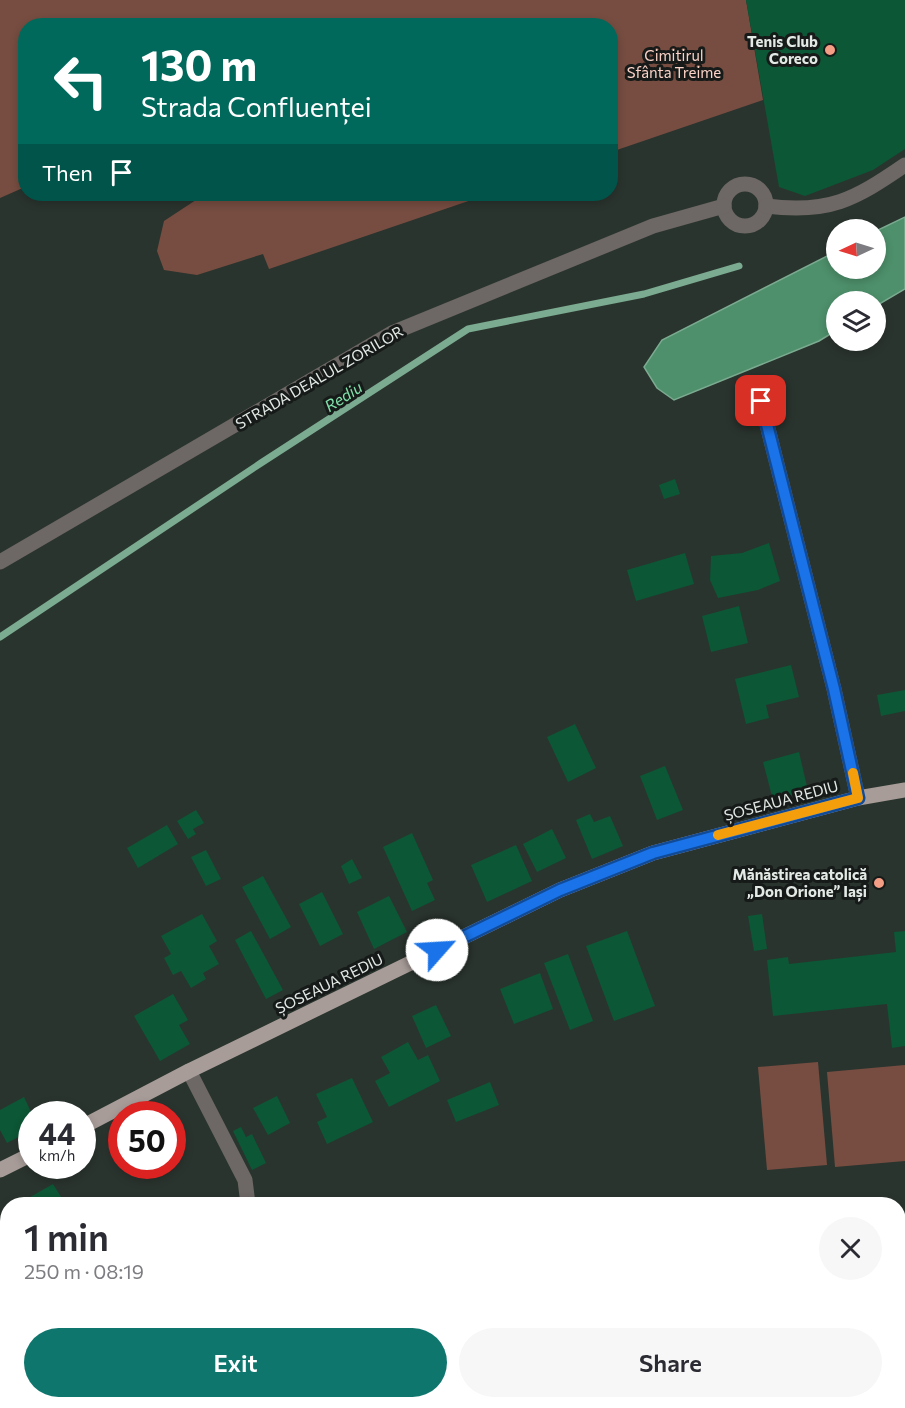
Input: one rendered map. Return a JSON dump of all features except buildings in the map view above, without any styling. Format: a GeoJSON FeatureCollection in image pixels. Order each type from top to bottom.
{"type":"FeatureCollection","features":[{"type":"Feature","properties":{"kind":"main road","name":"ȘOSEAUA REDIU"},"geometry":{"type":"LineString","coordinates":[[96,1120],[189,1071],[581,882],[653,853],[858,798],[905,790]]}},
{"type":"Feature","properties":{"kind":"main road"},"geometry":{"type":"LineString","coordinates":[[0,1170],[18,1161]]}},
{"type":"Feature","properties":{"kind":"street"},"geometry":{"type":"LineString","coordinates":[[766,206],[806,210],[843,202],[905,165]]}},
{"type":"Feature","properties":{"kind":"street"},"geometry":{"type":"LineString","coordinates":[[745,184],[752,185],[762,193],[766,206],[761,219],[749,225],[741,225],[730,219],[724,206],[725,199],[732,188],[745,184]]}},
{"type":"Feature","properties":{"kind":"street","name":"STRADA DEALUL ZORILOR"},"geometry":{"type":"LineString","coordinates":[[0,562],[392,333],[653,226],[724,206]]}},
{"type":"Feature","properties":{"kind":"street"},"geometry":{"type":"LineString","coordinates":[[761,401],[834,689],[858,798]]}},
{"type":"Feature","properties":{"kind":"street"},"geometry":{"type":"LineString","coordinates":[[189,1071],[245,1180],[247,1197]]}},
{"type":"Feature","properties":{"kind":"green space","name":"Cimitirul Sfânta Treime"},"geometry":{"type":"Polygon","coordinates":[[[0,0],[746,0],[763,100],[618,150],[618,18],[18,18],[18,190],[0,198],[0,0]]]}},
{"type":"Feature","properties":{"kind":"green space"},"geometry":{"type":"Polygon","coordinates":[[[194,201],[468,201],[269,269],[263,254],[197,275],[164,270],[157,251],[164,221],[194,201]]]}},
{"type":"Feature","properties":{"kind":"green space"},"geometry":{"type":"Polygon","coordinates":[[[818,1062],[827,1165],[767,1170],[758,1067],[818,1062]]]}},
{"type":"Feature","properties":{"kind":"green space"},"geometry":{"type":"Polygon","coordinates":[[[905,1065],[905,1161],[835,1167],[827,1072],[905,1065]]]}},
{"type":"Feature","properties":{"kind":"shaded area"},"geometry":{"type":"Polygon","coordinates":[[[905,217],[905,289],[886,300],[886,291],[826,291],[826,337],[819,341],[674,400],[657,388],[644,367],[662,340],[826,257],[826,279],[886,279],[886,226],[905,217]]]}},
{"type":"Feature","properties":{"kind":"waterway","name":"Rediu"},"geometry":{"type":"LineString","coordinates":[[0,637],[261,463],[468,329],[644,294],[739,266]]}},
{"type":"Feature","properties":{"kind":"slow traffic"},"geometry":{"type":"LineString","coordinates":[[718,835],[858,798],[853,773]]}},
{"type":"Feature","properties":{"kind":"place","name":"Tenis Club Coreco"},"geometry":{"type":"Point","coordinates":[830,50]}},
{"type":"Feature","properties":{"kind":"place","name":"Mănăstirea catolică „Don Orione” Iași"},"geometry":{"type":"Point","coordinates":[879,883]}},
{"type":"Feature","properties":{"kind":"route"},"geometry":{"type":"LineString","coordinates":[[437,950],[560,890],[653,853],[858,798],[834,689],[761,401]]}}]}
